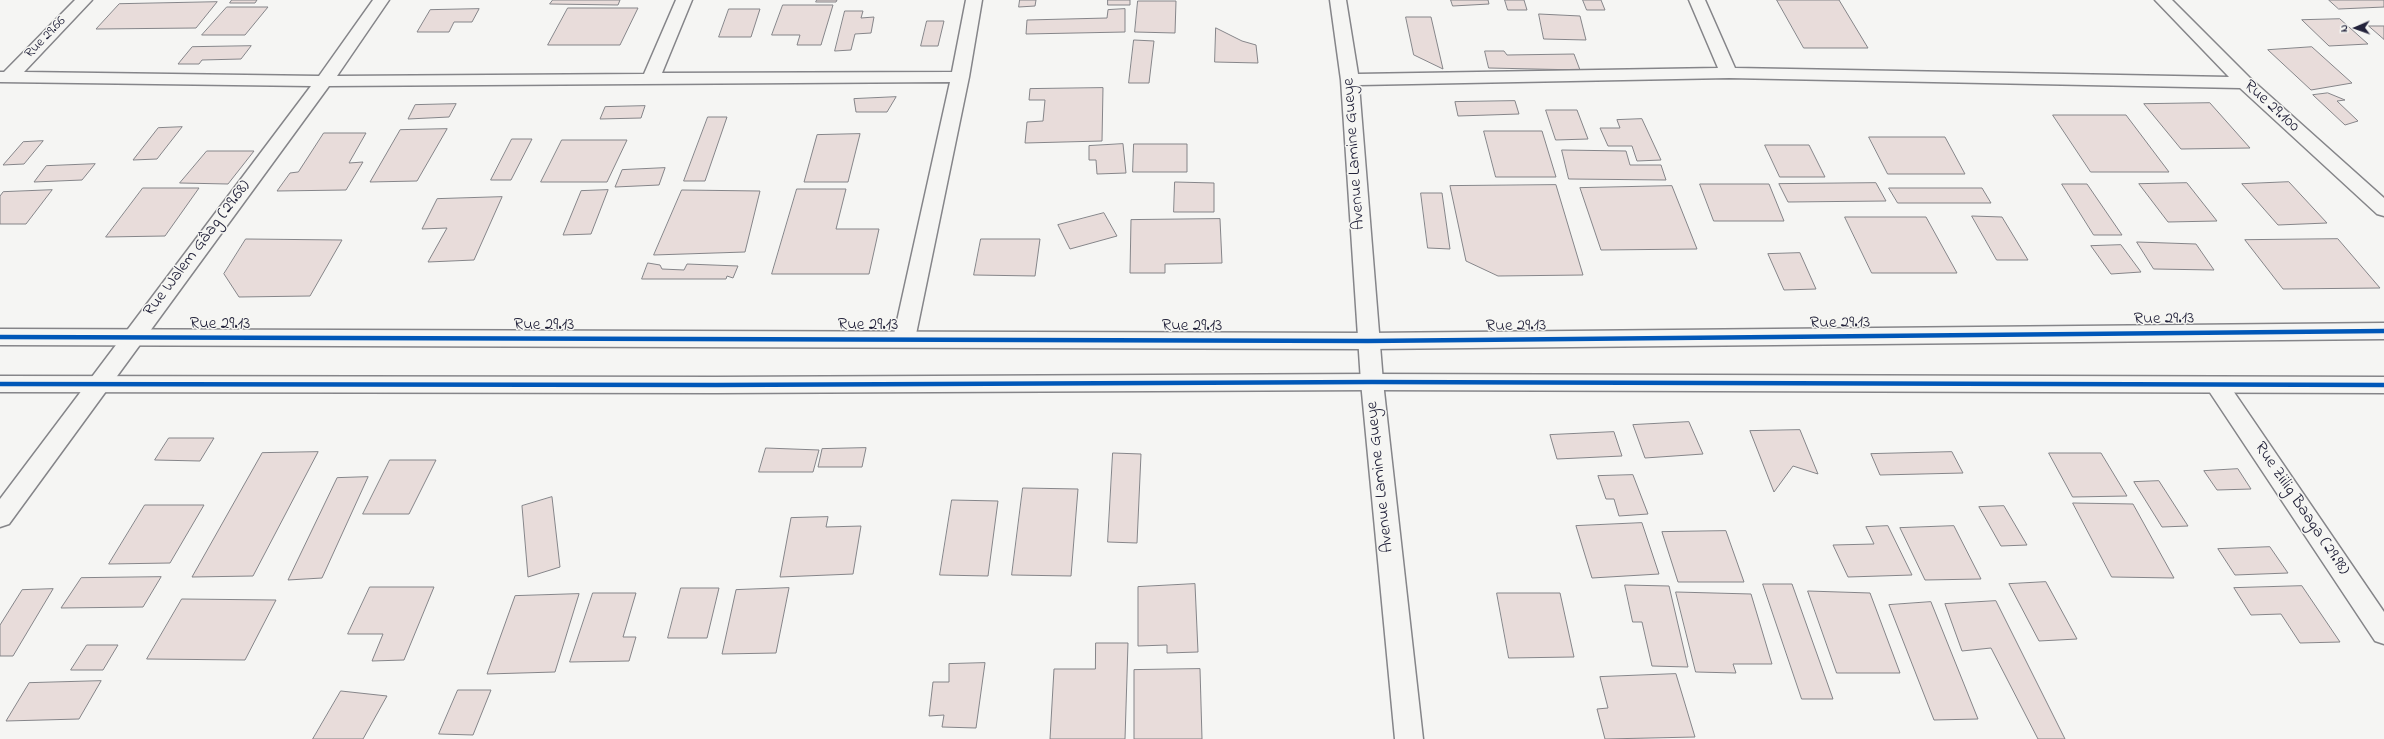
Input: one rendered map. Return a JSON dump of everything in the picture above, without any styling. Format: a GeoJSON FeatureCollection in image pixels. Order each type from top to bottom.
{"type":"FeatureCollection","features":[{"type":"Feature","properties":{"kind":"street","name":"Rue 29.66"},"geometry":{"type":"LineString","coordinates":[[4,77],[84,0]]}},
{"type":"Feature","properties":{"kind":"street","name":"Rue Walem Gâag (29.68)"},"geometry":{"type":"LineString","coordinates":[[0,517],[131,338],[324,81],[380,0]]}},
{"type":"Feature","properties":{"kind":"street"},"geometry":{"type":"LineString","coordinates":[[650,80],[684,0]]}},
{"type":"Feature","properties":{"kind":"street"},"geometry":{"type":"LineString","coordinates":[[904,340],[960,78],[974,0]]}},
{"type":"Feature","properties":{"kind":"street","name":"Avenue Lamine Gueye"},"geometry":{"type":"LineString","coordinates":[[1338,0],[1350,80],[1368,341],[1409,739]]}},
{"type":"Feature","properties":{"kind":"street"},"geometry":{"type":"LineString","coordinates":[[1697,0],[1729,74]]}},
{"type":"Feature","properties":{"kind":"street","name":"Rue 29.100"},"geometry":{"type":"LineString","coordinates":[[2163,0],[2245,83],[2384,209]]}},
{"type":"Feature","properties":{"kind":"street"},"geometry":{"type":"LineString","coordinates":[[1350,80],[1729,74],[2245,83]]}},
{"type":"Feature","properties":{"kind":"street"},"geometry":{"type":"LineString","coordinates":[[4,77],[324,81],[960,78]]}},
{"type":"Feature","properties":{"kind":"street","name":"Rue 29.13"},"geometry":{"type":"LineString","coordinates":[[0,337],[1368,341],[2384,331]]}},
{"type":"Feature","properties":{"kind":"street"},"geometry":{"type":"LineString","coordinates":[[0,384],[716,385],[1372,382],[2384,385]]}},
{"type":"Feature","properties":{"kind":"street","name":"Rue Ziilig Baaga (29.98)"},"geometry":{"type":"LineString","coordinates":[[2217,385],[2384,633]]}},
{"type":"Feature","properties":{"kind":"building"},"geometry":{"type":"Polygon","coordinates":[[[232,0],[257,0],[255,3],[230,3],[232,0]]]}},
{"type":"Feature","properties":{"kind":"building"},"geometry":{"type":"Polygon","coordinates":[[[553,0],[620,0],[618,5],[550,4],[553,0]]]}},
{"type":"Feature","properties":{"kind":"building"},"geometry":{"type":"Polygon","coordinates":[[[817,0],[837,0],[836,2],[816,2],[817,0]]]}},
{"type":"Feature","properties":{"kind":"building"},"geometry":{"type":"Polygon","coordinates":[[[1020,0],[1036,0],[1035,6],[1019,7],[1020,0]]]}},
{"type":"Feature","properties":{"kind":"building"},"geometry":{"type":"Polygon","coordinates":[[[1108,0],[1130,0],[1130,5],[1108,5],[1108,0]]]}},
{"type":"Feature","properties":{"kind":"building"},"geometry":{"type":"Polygon","coordinates":[[[1451,0],[1488,0],[1489,4],[1453,6],[1451,0]]]}},
{"type":"Feature","properties":{"kind":"building"},"geometry":{"type":"Polygon","coordinates":[[[1505,0],[1524,0],[1527,10],[1508,10],[1505,0]]]}},
{"type":"Feature","properties":{"kind":"building"},"geometry":{"type":"Polygon","coordinates":[[[1583,0],[1601,0],[1605,10],[1587,10],[1583,0]]]}},
{"type":"Feature","properties":{"kind":"building"},"geometry":{"type":"Polygon","coordinates":[[[1777,0],[1839,0],[1868,48],[1804,48],[1777,0]]]}},
{"type":"Feature","properties":{"kind":"building"},"geometry":{"type":"Polygon","coordinates":[[[2329,0],[2384,0],[2384,7],[2339,9],[2329,0]]]}},
{"type":"Feature","properties":{"kind":"building"},"geometry":{"type":"Polygon","coordinates":[[[1138,1],[1176,1],[1175,33],[1135,32],[1138,1]]]}},
{"type":"Feature","properties":{"kind":"building"},"geometry":{"type":"Polygon","coordinates":[[[217,2],[196,28],[96,29],[119,4],[217,2]]]}},
{"type":"Feature","properties":{"kind":"building"},"geometry":{"type":"Polygon","coordinates":[[[783,5],[833,5],[821,45],[797,45],[800,35],[772,35],[783,5]]]}},
{"type":"Feature","properties":{"kind":"building"},"geometry":{"type":"Polygon","coordinates":[[[227,7],[268,7],[245,35],[202,35],[227,7]]]}},
{"type":"Feature","properties":{"kind":"building"},"geometry":{"type":"Polygon","coordinates":[[[568,8],[638,8],[620,45],[548,45],[568,8]]]}},
{"type":"Feature","properties":{"kind":"building"},"geometry":{"type":"Polygon","coordinates":[[[479,9],[472,22],[454,22],[449,32],[417,32],[430,10],[479,9]]]}},
{"type":"Feature","properties":{"kind":"building"},"geometry":{"type":"Polygon","coordinates":[[[729,9],[760,9],[751,37],[719,37],[729,9]]]}},
{"type":"Feature","properties":{"kind":"building"},"geometry":{"type":"Polygon","coordinates":[[[1125,9],[1125,32],[1026,34],[1027,20],[1107,18],[1108,10],[1125,9]]]}},
{"type":"Feature","properties":{"kind":"building"},"geometry":{"type":"Polygon","coordinates":[[[845,11],[863,11],[861,18],[874,17],[871,33],[855,34],[851,50],[835,51],[845,11]]]}},
{"type":"Feature","properties":{"kind":"building"},"geometry":{"type":"Polygon","coordinates":[[[1539,14],[1580,16],[1586,40],[1544,39],[1539,14]]]}},
{"type":"Feature","properties":{"kind":"building"},"geometry":{"type":"Polygon","coordinates":[[[1406,17],[1431,17],[1443,69],[1414,55],[1406,17]]]}},
{"type":"Feature","properties":{"kind":"building"},"geometry":{"type":"Polygon","coordinates":[[[2340,19],[2368,44],[2329,46],[2302,20],[2340,19]]]}},
{"type":"Feature","properties":{"kind":"building"},"geometry":{"type":"Polygon","coordinates":[[[927,21],[944,21],[938,46],[921,46],[927,21]]]}},
{"type":"Feature","properties":{"kind":"building"},"geometry":{"type":"Polygon","coordinates":[[[2369,26],[2384,26],[2384,39],[2369,26]]]}},
{"type":"Feature","properties":{"kind":"building"},"geometry":{"type":"Polygon","coordinates":[[[1216,28],[1242,41],[1256,45],[1258,63],[1215,62],[1216,28]]]}},
{"type":"Feature","properties":{"kind":"building"},"geometry":{"type":"Polygon","coordinates":[[[1134,40],[1154,41],[1149,83],[1129,83],[1134,40]]]}},
{"type":"Feature","properties":{"kind":"building"},"geometry":{"type":"Polygon","coordinates":[[[251,46],[241,59],[202,60],[199,64],[178,64],[192,47],[251,46]]]}},
{"type":"Feature","properties":{"kind":"building"},"geometry":{"type":"Polygon","coordinates":[[[2312,47],[2352,83],[2311,90],[2268,50],[2312,47]]]}},
{"type":"Feature","properties":{"kind":"building"},"geometry":{"type":"Polygon","coordinates":[[[1485,51],[1504,51],[1507,55],[1574,54],[1580,70],[1489,68],[1485,51]]]}},
{"type":"Feature","properties":{"kind":"building"},"geometry":{"type":"Polygon","coordinates":[[[1103,88],[1102,141],[1025,143],[1027,122],[1043,121],[1045,100],[1029,100],[1030,89],[1103,88]]]}},
{"type":"Feature","properties":{"kind":"building"},"geometry":{"type":"Polygon","coordinates":[[[2328,93],[2345,100],[2337,101],[2358,121],[2345,125],[2313,95],[2328,93]]]}},
{"type":"Feature","properties":{"kind":"building"},"geometry":{"type":"Polygon","coordinates":[[[896,97],[887,112],[856,112],[854,99],[896,97]]]}},
{"type":"Feature","properties":{"kind":"building"},"geometry":{"type":"Polygon","coordinates":[[[1515,101],[1519,114],[1458,116],[1455,102],[1515,101]]]}},
{"type":"Feature","properties":{"kind":"building"},"geometry":{"type":"Polygon","coordinates":[[[2210,103],[2250,148],[2181,149],[2144,104],[2210,103]]]}},
{"type":"Feature","properties":{"kind":"building"},"geometry":{"type":"Polygon","coordinates":[[[456,104],[449,117],[408,119],[415,105],[456,104]]]}},
{"type":"Feature","properties":{"kind":"building"},"geometry":{"type":"Polygon","coordinates":[[[645,106],[641,118],[600,119],[605,107],[645,106]]]}},
{"type":"Feature","properties":{"kind":"building"},"geometry":{"type":"Polygon","coordinates":[[[1546,110],[1577,110],[1588,139],[1556,140],[1546,110]]]}},
{"type":"Feature","properties":{"kind":"building"},"geometry":{"type":"Polygon","coordinates":[[[2053,115],[2126,115],[2169,172],[2091,172],[2053,115]]]}},
{"type":"Feature","properties":{"kind":"building"},"geometry":{"type":"Polygon","coordinates":[[[708,117],[727,117],[705,181],[684,181],[708,117]]]}},
{"type":"Feature","properties":{"kind":"building"},"geometry":{"type":"Polygon","coordinates":[[[1642,119],[1661,160],[1637,161],[1632,146],[1608,146],[1600,128],[1620,128],[1617,120],[1642,119]]]}},
{"type":"Feature","properties":{"kind":"building"},"geometry":{"type":"Polygon","coordinates":[[[182,127],[157,159],[133,160],[158,128],[182,127]]]}},
{"type":"Feature","properties":{"kind":"building"},"geometry":{"type":"Polygon","coordinates":[[[447,129],[417,181],[370,182],[400,130],[447,129]]]}},
{"type":"Feature","properties":{"kind":"building"},"geometry":{"type":"Polygon","coordinates":[[[1484,131],[1542,131],[1556,177],[1496,177],[1484,131]]]}},
{"type":"Feature","properties":{"kind":"building"},"geometry":{"type":"Polygon","coordinates":[[[324,133],[366,133],[349,163],[363,162],[346,190],[277,191],[290,173],[298,172],[324,133]]]}},
{"type":"Feature","properties":{"kind":"building"},"geometry":{"type":"Polygon","coordinates":[[[860,134],[848,182],[804,182],[817,135],[860,134]]]}},
{"type":"Feature","properties":{"kind":"building"},"geometry":{"type":"Polygon","coordinates":[[[1869,137],[1945,137],[1965,174],[1888,174],[1869,137]]]}},
{"type":"Feature","properties":{"kind":"building"},"geometry":{"type":"Polygon","coordinates":[[[512,139],[532,139],[511,180],[491,180],[512,139]]]}},
{"type":"Feature","properties":{"kind":"building"},"geometry":{"type":"Polygon","coordinates":[[[562,140],[627,140],[607,182],[541,182],[562,140]]]}},
{"type":"Feature","properties":{"kind":"building"},"geometry":{"type":"Polygon","coordinates":[[[43,141],[24,164],[3,165],[23,142],[43,141]]]}},
{"type":"Feature","properties":{"kind":"building"},"geometry":{"type":"Polygon","coordinates":[[[1123,144],[1126,173],[1097,174],[1096,160],[1089,160],[1089,146],[1123,144]]]}},
{"type":"Feature","properties":{"kind":"building"},"geometry":{"type":"Polygon","coordinates":[[[1134,144],[1187,144],[1187,172],[1133,172],[1134,144]]]}},
{"type":"Feature","properties":{"kind":"building"},"geometry":{"type":"Polygon","coordinates":[[[1765,145],[1809,145],[1825,177],[1780,177],[1765,145]]]}},
{"type":"Feature","properties":{"kind":"building"},"geometry":{"type":"Polygon","coordinates":[[[1562,150],[1626,151],[1630,165],[1661,165],[1666,180],[1569,179],[1562,150]]]}},
{"type":"Feature","properties":{"kind":"building"},"geometry":{"type":"Polygon","coordinates":[[[207,151],[254,151],[228,184],[180,183],[207,151]]]}},
{"type":"Feature","properties":{"kind":"building"},"geometry":{"type":"Polygon","coordinates":[[[95,164],[82,180],[34,182],[46,166],[95,164]]]}},
{"type":"Feature","properties":{"kind":"building"},"geometry":{"type":"Polygon","coordinates":[[[665,168],[659,185],[615,187],[622,170],[665,168]]]}},
{"type":"Feature","properties":{"kind":"building"},"geometry":{"type":"Polygon","coordinates":[[[1175,182],[1214,183],[1214,212],[1174,212],[1175,182]]]}},
{"type":"Feature","properties":{"kind":"building"},"geometry":{"type":"Polygon","coordinates":[[[2289,182],[2327,223],[2278,225],[2242,184],[2289,182]]]}},
{"type":"Feature","properties":{"kind":"building"},"geometry":{"type":"Polygon","coordinates":[[[1876,183],[1886,201],[1788,202],[1779,184],[1876,183]]]}},
{"type":"Feature","properties":{"kind":"building"},"geometry":{"type":"Polygon","coordinates":[[[2187,183],[2217,221],[2168,222],[2139,184],[2187,183]]]}},
{"type":"Feature","properties":{"kind":"building"},"geometry":{"type":"Polygon","coordinates":[[[1700,184],[1769,184],[1784,221],[1714,221],[1700,184]]]}},
{"type":"Feature","properties":{"kind":"building"},"geometry":{"type":"Polygon","coordinates":[[[2062,184],[2087,184],[2122,235],[2094,235],[2062,184]]]}},
{"type":"Feature","properties":{"kind":"building"},"geometry":{"type":"Polygon","coordinates":[[[1556,185],[1583,275],[1498,276],[1466,261],[1450,186],[1556,185]]]}},
{"type":"Feature","properties":{"kind":"building"},"geometry":{"type":"Polygon","coordinates":[[[1672,186],[1697,249],[1601,250],[1580,188],[1672,186]]]}},
{"type":"Feature","properties":{"kind":"building"},"geometry":{"type":"Polygon","coordinates":[[[143,188],[199,188],[165,236],[106,237],[143,188]]]}},
{"type":"Feature","properties":{"kind":"building"},"geometry":{"type":"Polygon","coordinates":[[[1889,188],[1982,188],[1991,203],[1898,203],[1889,188]]]}},
{"type":"Feature","properties":{"kind":"building"},"geometry":{"type":"Polygon","coordinates":[[[797,189],[846,189],[836,229],[879,229],[869,274],[772,274],[797,189]]]}},
{"type":"Feature","properties":{"kind":"building"},"geometry":{"type":"Polygon","coordinates":[[[52,190],[26,224],[0,224],[0,196],[3,192],[52,190]]]}},
{"type":"Feature","properties":{"kind":"building"},"geometry":{"type":"Polygon","coordinates":[[[608,190],[591,234],[563,235],[581,191],[608,190]]]}},
{"type":"Feature","properties":{"kind":"building"},"geometry":{"type":"Polygon","coordinates":[[[682,190],[760,191],[745,252],[654,255],[682,190]]]}},
{"type":"Feature","properties":{"kind":"building"},"geometry":{"type":"Polygon","coordinates":[[[1421,193],[1442,193],[1450,249],[1428,248],[1421,193]]]}},
{"type":"Feature","properties":{"kind":"building"},"geometry":{"type":"Polygon","coordinates":[[[502,197],[474,260],[428,262],[447,228],[422,229],[437,199],[502,197]]]}},
{"type":"Feature","properties":{"kind":"building"},"geometry":{"type":"Polygon","coordinates":[[[1104,213],[1117,236],[1070,249],[1058,225],[1104,213]]]}},
{"type":"Feature","properties":{"kind":"building"},"geometry":{"type":"Polygon","coordinates":[[[1972,216],[2002,217],[2028,260],[1997,260],[1972,216]]]}},
{"type":"Feature","properties":{"kind":"building"},"geometry":{"type":"Polygon","coordinates":[[[1845,217],[1926,217],[1957,273],[1872,273],[1845,217]]]}},
{"type":"Feature","properties":{"kind":"building"},"geometry":{"type":"Polygon","coordinates":[[[1220,219],[1222,263],[1165,264],[1165,273],[1130,273],[1131,220],[1220,219]]]}},
{"type":"Feature","properties":{"kind":"building"},"geometry":{"type":"Polygon","coordinates":[[[246,239],[342,240],[310,296],[239,297],[224,274],[246,239]]]}},
{"type":"Feature","properties":{"kind":"building"},"geometry":{"type":"Polygon","coordinates":[[[981,239],[1040,239],[1035,276],[974,275],[981,239]]]}},
{"type":"Feature","properties":{"kind":"building"},"geometry":{"type":"Polygon","coordinates":[[[2338,239],[2380,288],[2283,289],[2245,240],[2338,239]]]}},
{"type":"Feature","properties":{"kind":"building"},"geometry":{"type":"Polygon","coordinates":[[[2137,242],[2196,244],[2214,270],[2154,269],[2137,242]]]}},
{"type":"Feature","properties":{"kind":"building"},"geometry":{"type":"Polygon","coordinates":[[[2121,245],[2141,272],[2111,274],[2091,246],[2121,245]]]}},
{"type":"Feature","properties":{"kind":"building"},"geometry":{"type":"Polygon","coordinates":[[[1800,253],[1816,289],[1784,290],[1768,254],[1800,253]]]}},
{"type":"Feature","properties":{"kind":"building"},"geometry":{"type":"Polygon","coordinates":[[[648,263],[660,265],[662,269],[684,270],[687,264],[738,266],[733,278],[727,276],[726,279],[642,279],[648,263]]]}},
{"type":"Feature","properties":{"kind":"building"},"geometry":{"type":"Polygon","coordinates":[[[1689,422],[1703,454],[1645,458],[1633,425],[1689,422]]]}},
{"type":"Feature","properties":{"kind":"building"},"geometry":{"type":"Polygon","coordinates":[[[1800,430],[1818,474],[1793,466],[1774,492],[1750,431],[1800,430]]]}},
{"type":"Feature","properties":{"kind":"building"},"geometry":{"type":"Polygon","coordinates":[[[1614,432],[1622,456],[1557,459],[1550,435],[1614,432]]]}},
{"type":"Feature","properties":{"kind":"building"},"geometry":{"type":"Polygon","coordinates":[[[169,438],[214,438],[200,461],[155,460],[169,438]]]}},
{"type":"Feature","properties":{"kind":"building"},"geometry":{"type":"Polygon","coordinates":[[[766,448],[819,450],[813,472],[759,472],[766,448]]]}},
{"type":"Feature","properties":{"kind":"building"},"geometry":{"type":"Polygon","coordinates":[[[866,448],[862,467],[818,467],[822,449],[866,448]]]}},
{"type":"Feature","properties":{"kind":"building"},"geometry":{"type":"Polygon","coordinates":[[[318,452],[253,576],[192,577],[262,453],[318,452]]]}},
{"type":"Feature","properties":{"kind":"building"},"geometry":{"type":"Polygon","coordinates":[[[1952,452],[1963,473],[1880,475],[1871,454],[1952,452]]]}},
{"type":"Feature","properties":{"kind":"building"},"geometry":{"type":"Polygon","coordinates":[[[1113,453],[1141,454],[1137,543],[1108,542],[1113,453]]]}},
{"type":"Feature","properties":{"kind":"building"},"geometry":{"type":"Polygon","coordinates":[[[2049,453],[2101,453],[2127,496],[2073,497],[2049,453]]]}},
{"type":"Feature","properties":{"kind":"building"},"geometry":{"type":"Polygon","coordinates":[[[390,460],[436,460],[409,514],[363,514],[390,460]]]}},
{"type":"Feature","properties":{"kind":"building"},"geometry":{"type":"Polygon","coordinates":[[[2238,469],[2251,489],[2217,490],[2204,471],[2238,469]]]}},
{"type":"Feature","properties":{"kind":"building"},"geometry":{"type":"Polygon","coordinates":[[[1633,475],[1648,514],[1619,516],[1614,499],[1606,499],[1598,476],[1633,475]]]}},
{"type":"Feature","properties":{"kind":"building"},"geometry":{"type":"Polygon","coordinates":[[[368,477],[322,578],[288,580],[337,478],[368,477]]]}},
{"type":"Feature","properties":{"kind":"building"},"geometry":{"type":"Polygon","coordinates":[[[2159,481],[2188,526],[2162,527],[2134,482],[2159,481]]]}},
{"type":"Feature","properties":{"kind":"building"},"geometry":{"type":"Polygon","coordinates":[[[1023,488],[1078,489],[1071,576],[1012,575],[1023,488]]]}},
{"type":"Feature","properties":{"kind":"building"},"geometry":{"type":"Polygon","coordinates":[[[552,497],[560,567],[528,577],[522,506],[552,497]]]}},
{"type":"Feature","properties":{"kind":"building"},"geometry":{"type":"Polygon","coordinates":[[[952,500],[998,501],[988,576],[940,575],[952,500]]]}},
{"type":"Feature","properties":{"kind":"building"},"geometry":{"type":"Polygon","coordinates":[[[2073,503],[2133,504],[2174,578],[2112,577],[2073,503]]]}},
{"type":"Feature","properties":{"kind":"building"},"geometry":{"type":"Polygon","coordinates":[[[145,505],[204,505],[170,563],[109,564],[145,505]]]}},
{"type":"Feature","properties":{"kind":"building"},"geometry":{"type":"Polygon","coordinates":[[[2004,506],[2027,545],[2001,546],[1979,507],[2004,506]]]}},
{"type":"Feature","properties":{"kind":"building"},"geometry":{"type":"Polygon","coordinates":[[[828,517],[826,527],[861,526],[853,574],[780,577],[791,518],[828,517]]]}},
{"type":"Feature","properties":{"kind":"building"},"geometry":{"type":"Polygon","coordinates":[[[1642,523],[1659,574],[1592,578],[1576,526],[1642,523]]]}},
{"type":"Feature","properties":{"kind":"building"},"geometry":{"type":"Polygon","coordinates":[[[1888,526],[1912,575],[1848,577],[1833,545],[1874,544],[1866,527],[1888,526]]]}},
{"type":"Feature","properties":{"kind":"building"},"geometry":{"type":"Polygon","coordinates":[[[1954,526],[1981,579],[1925,580],[1900,528],[1954,526]]]}},
{"type":"Feature","properties":{"kind":"building"},"geometry":{"type":"Polygon","coordinates":[[[1726,531],[1744,582],[1678,582],[1662,532],[1726,531]]]}},
{"type":"Feature","properties":{"kind":"building"},"geometry":{"type":"Polygon","coordinates":[[[2270,547],[2288,573],[2235,575],[2218,549],[2270,547]]]}},
{"type":"Feature","properties":{"kind":"building"},"geometry":{"type":"Polygon","coordinates":[[[161,577],[143,607],[61,608],[81,578],[161,577]]]}},
{"type":"Feature","properties":{"kind":"building"},"geometry":{"type":"Polygon","coordinates":[[[2046,582],[2077,639],[2039,641],[2009,584],[2046,582]]]}},
{"type":"Feature","properties":{"kind":"building"},"geometry":{"type":"Polygon","coordinates":[[[1195,584],[1198,652],[1167,653],[1167,645],[1138,646],[1138,587],[1195,584]]]}},
{"type":"Feature","properties":{"kind":"building"},"geometry":{"type":"Polygon","coordinates":[[[1763,584],[1792,584],[1833,699],[1802,699],[1763,584]]]}},
{"type":"Feature","properties":{"kind":"building"},"geometry":{"type":"Polygon","coordinates":[[[1625,585],[1669,586],[1688,667],[1652,666],[1642,622],[1633,622],[1625,585]]]}},
{"type":"Feature","properties":{"kind":"building"},"geometry":{"type":"Polygon","coordinates":[[[2302,586],[2340,642],[2300,643],[2281,614],[2251,615],[2234,588],[2302,586]]]}},
{"type":"Feature","properties":{"kind":"building"},"geometry":{"type":"Polygon","coordinates":[[[370,587],[434,587],[404,660],[372,661],[383,634],[348,634],[370,587]]]}},
{"type":"Feature","properties":{"kind":"building"},"geometry":{"type":"Polygon","coordinates":[[[681,588],[719,588],[707,638],[668,638],[681,588]]]}},
{"type":"Feature","properties":{"kind":"building"},"geometry":{"type":"Polygon","coordinates":[[[789,588],[776,653],[722,654],[736,590],[789,588]]]}},
{"type":"Feature","properties":{"kind":"building"},"geometry":{"type":"Polygon","coordinates":[[[53,589],[13,656],[0,656],[0,625],[22,590],[53,589]]]}},
{"type":"Feature","properties":{"kind":"building"},"geometry":{"type":"Polygon","coordinates":[[[1808,591],[1870,593],[1900,673],[1837,673],[1808,591]]]}},
{"type":"Feature","properties":{"kind":"building"},"geometry":{"type":"Polygon","coordinates":[[[1676,592],[1751,594],[1772,664],[1733,664],[1736,673],[1696,672],[1676,592]]]}},
{"type":"Feature","properties":{"kind":"building"},"geometry":{"type":"Polygon","coordinates":[[[593,593],[636,593],[623,637],[636,637],[629,661],[570,662],[593,593]]]}},
{"type":"Feature","properties":{"kind":"building"},"geometry":{"type":"Polygon","coordinates":[[[1497,593],[1560,593],[1574,657],[1509,658],[1497,593]]]}},
{"type":"Feature","properties":{"kind":"building"},"geometry":{"type":"Polygon","coordinates":[[[579,594],[555,672],[487,674],[515,596],[579,594]]]}},
{"type":"Feature","properties":{"kind":"building"},"geometry":{"type":"Polygon","coordinates":[[[182,599],[276,600],[245,660],[147,659],[182,599]]]}},
{"type":"Feature","properties":{"kind":"building"},"geometry":{"type":"Polygon","coordinates":[[[1996,601],[2065,739],[2038,739],[1991,648],[1962,651],[1945,604],[1996,601]]]}},
{"type":"Feature","properties":{"kind":"building"},"geometry":{"type":"Polygon","coordinates":[[[1931,602],[1978,719],[1934,720],[1889,605],[1931,602]]]}},
{"type":"Feature","properties":{"kind":"building"},"geometry":{"type":"Polygon","coordinates":[[[1096,643],[1128,643],[1125,739],[1050,739],[1054,669],[1095,669],[1096,643]]]}},
{"type":"Feature","properties":{"kind":"building"},"geometry":{"type":"Polygon","coordinates":[[[87,645],[118,645],[103,670],[71,670],[87,645]]]}},
{"type":"Feature","properties":{"kind":"building"},"geometry":{"type":"Polygon","coordinates":[[[985,663],[976,728],[942,727],[944,715],[929,716],[933,682],[949,682],[949,664],[985,663]]]}},
{"type":"Feature","properties":{"kind":"building"},"geometry":{"type":"Polygon","coordinates":[[[1200,669],[1202,739],[1134,739],[1134,670],[1200,669]]]}},
{"type":"Feature","properties":{"kind":"building"},"geometry":{"type":"Polygon","coordinates":[[[1676,674],[1695,737],[1605,739],[1597,709],[1608,708],[1600,677],[1676,674]]]}},
{"type":"Feature","properties":{"kind":"building"},"geometry":{"type":"Polygon","coordinates":[[[101,681],[79,719],[6,721],[29,683],[101,681]]]}},
{"type":"Feature","properties":{"kind":"building"},"geometry":{"type":"Polygon","coordinates":[[[458,690],[491,690],[473,735],[439,734],[458,690]]]}},
{"type":"Feature","properties":{"kind":"building"},"geometry":{"type":"Polygon","coordinates":[[[341,691],[387,696],[363,739],[313,739],[341,691]]]}},
{"type":"Feature","properties":{"kind":"cycle path"},"geometry":{"type":"LineString","coordinates":[[0,337],[1368,341],[2384,331]]}},
{"type":"Feature","properties":{"kind":"cycle path"},"geometry":{"type":"LineString","coordinates":[[0,384],[716,385],[1372,382],[2384,385]]}}]}
